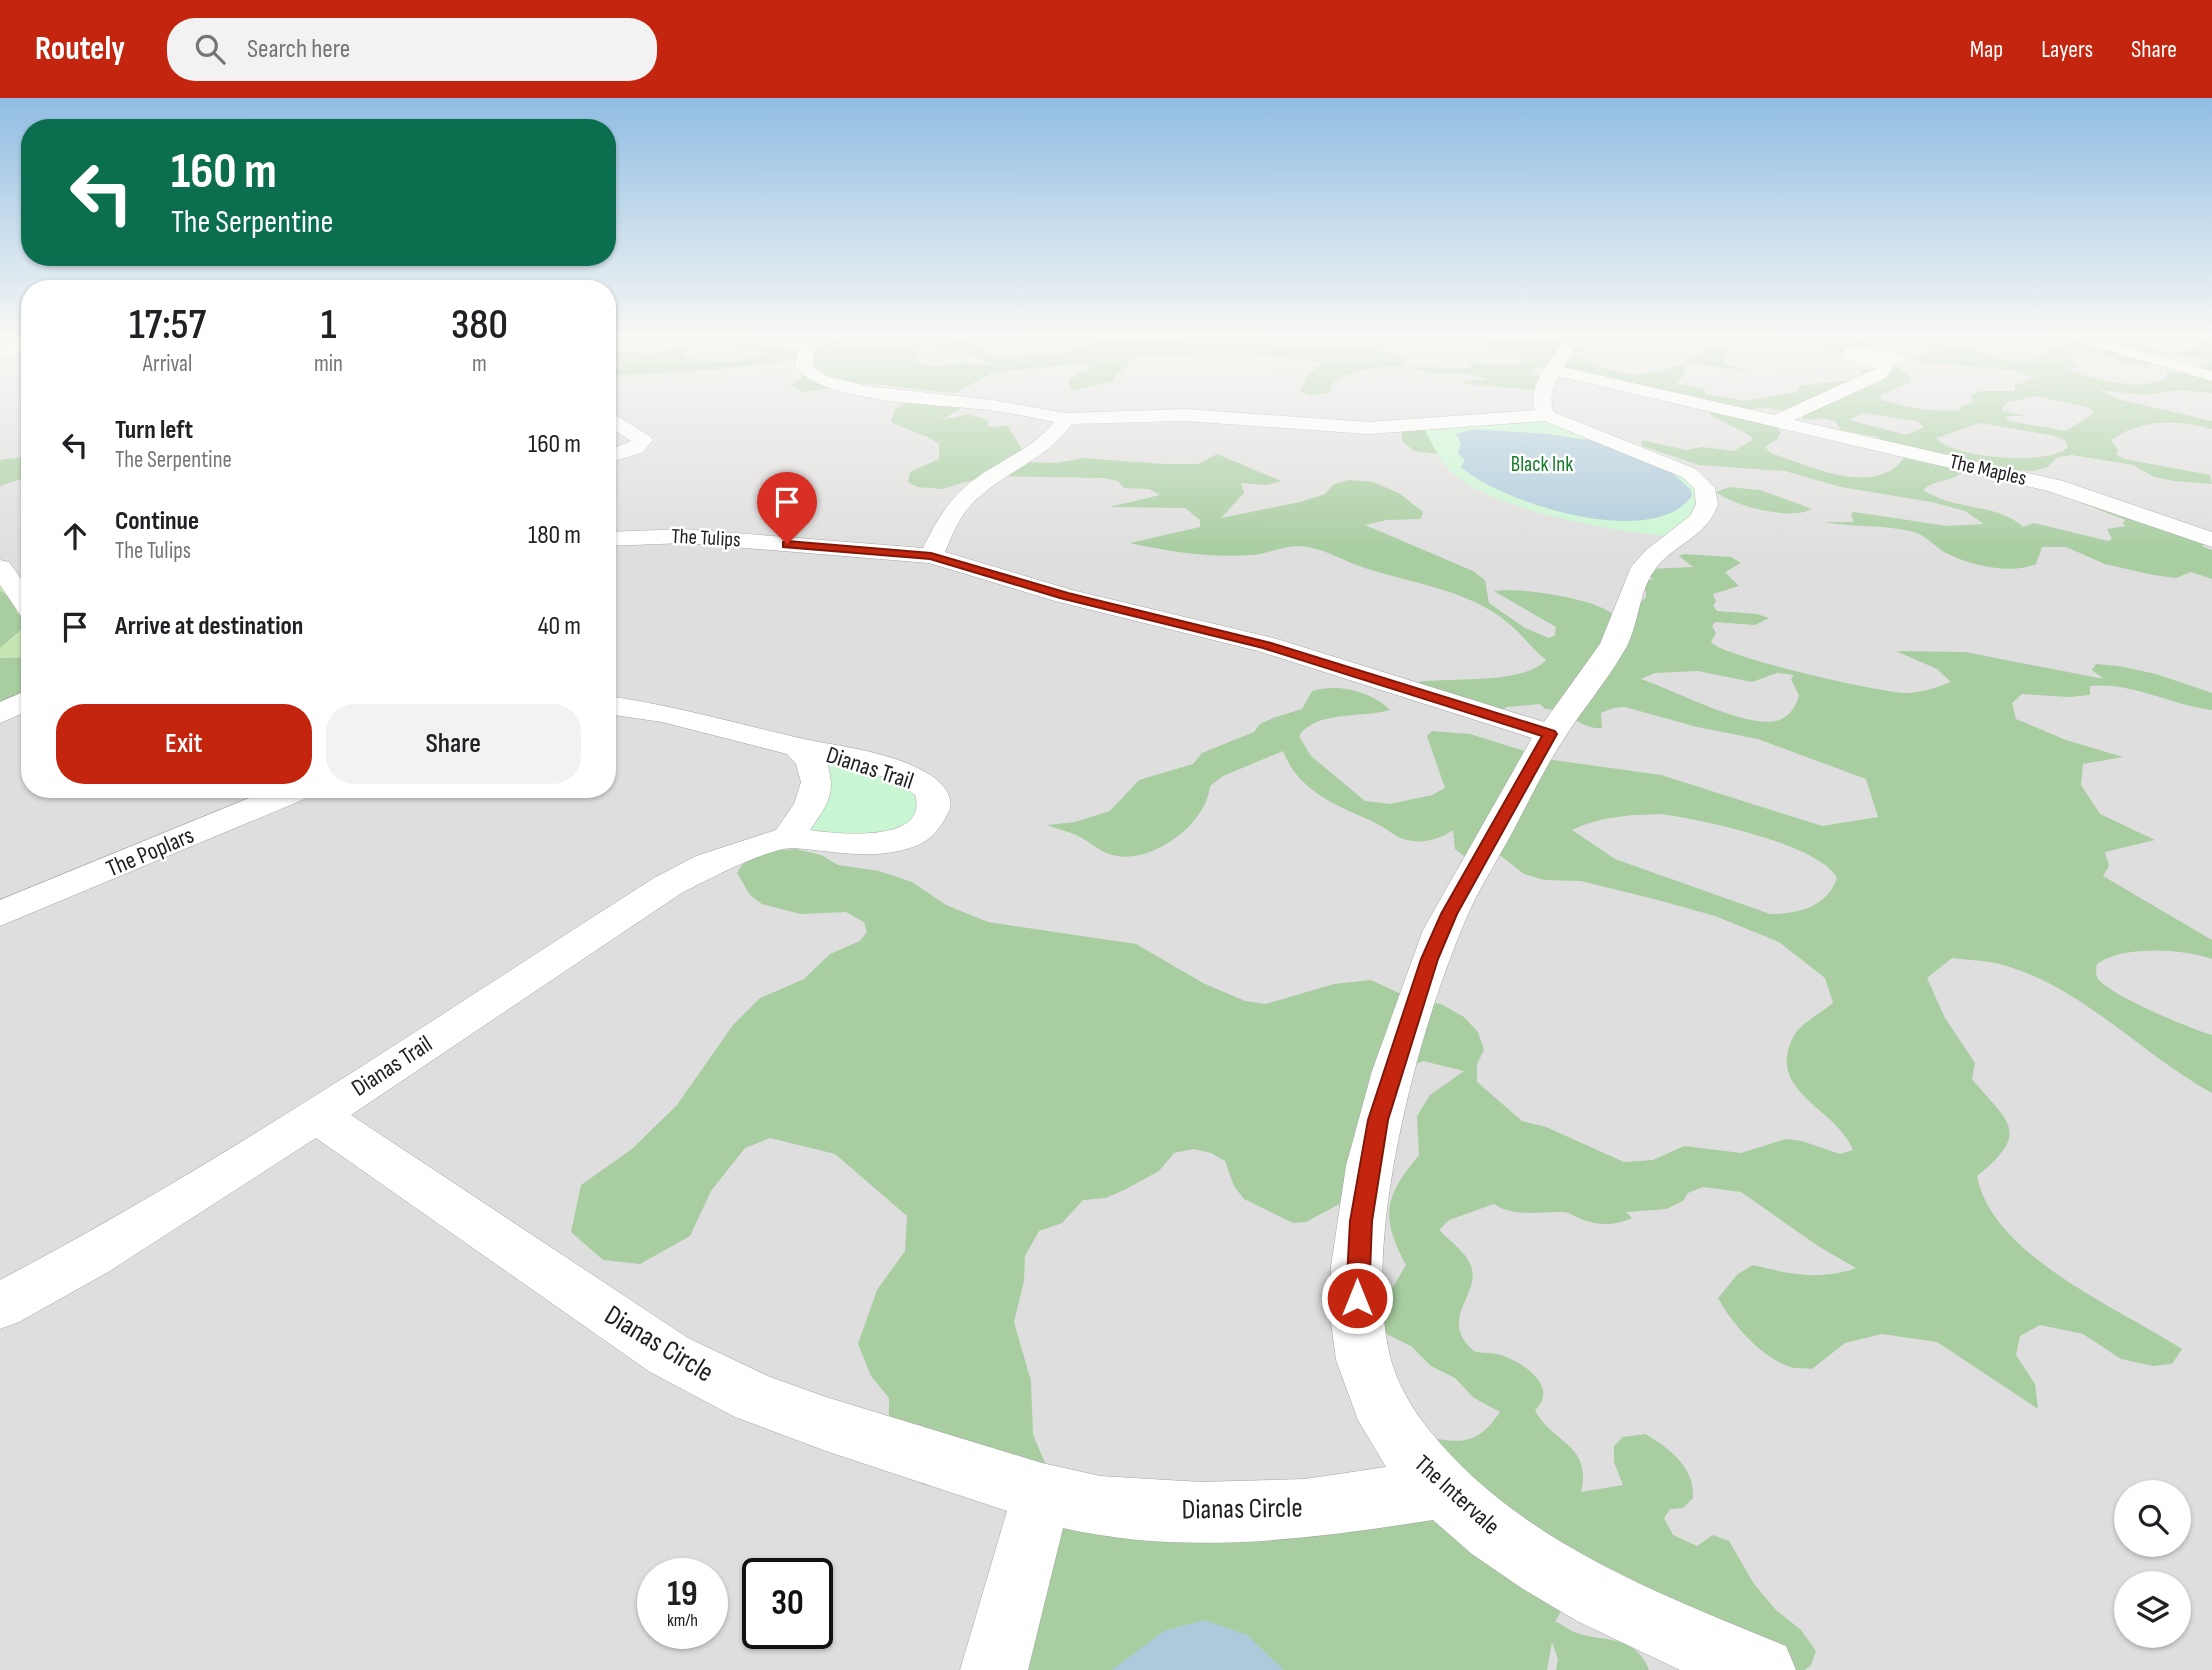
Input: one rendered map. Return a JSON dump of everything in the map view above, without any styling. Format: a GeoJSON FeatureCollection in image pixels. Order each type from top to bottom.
{"type":"FeatureCollection","features":[{"type":"Feature","properties":{"kind":"street"},"geometry":{"type":"LineString","coordinates":[[997,408],[1066,419],[1185,415],[1369,428],[1546,415],[1544,408]]}},
{"type":"Feature","properties":{"kind":"street","name":"The Maples"},"geometry":{"type":"LineString","coordinates":[[1737,408],[1776,421],[2055,486],[2212,540]]}},
{"type":"Feature","properties":{"kind":"street"},"geometry":{"type":"LineString","coordinates":[[1776,421],[1804,408]]}},
{"type":"Feature","properties":{"kind":"street","name":"The Intervale"},"geometry":{"type":"LineString","coordinates":[[1546,415],[1677,466],[1697,478],[1708,494],[1707,507],[1699,520],[1652,556],[1642,569],[1617,639],[1550,734],[1449,914],[1430,959],[1378,1120],[1361,1221],[1356,1277],[1360,1338],[1377,1400],[1410,1453],[1443,1489],[1484,1524],[1583,1589],[1666,1633],[1762,1670]]}},
{"type":"Feature","properties":{"kind":"street"},"geometry":{"type":"LineString","coordinates":[[931,556],[949,516],[970,493],[1051,440],[1066,419]]}},
{"type":"Feature","properties":{"kind":"street"},"geometry":{"type":"LineString","coordinates":[[616,422],[643,440],[635,449],[616,454]]}},
{"type":"Feature","properties":{"kind":"street","name":"The Tulips"},"geometry":{"type":"LineString","coordinates":[[616,539],[684,536],[931,556],[1064,596],[1245,639],[1550,734]]}},
{"type":"Feature","properties":{"kind":"street"},"geometry":{"type":"LineString","coordinates":[[0,567],[21,597]]}},
{"type":"Feature","properties":{"kind":"street"},"geometry":{"type":"LineString","coordinates":[[0,714],[21,703]]}},
{"type":"Feature","properties":{"kind":"street","name":"Dianas Trail"},"geometry":{"type":"LineString","coordinates":[[0,1306],[89,1257],[317,1115],[667,886],[709,864],[788,837],[843,846],[879,844],[918,828],[932,813],[935,804],[928,789],[908,777],[662,713],[616,706]]}},
{"type":"Feature","properties":{"kind":"street","name":"Dianas Trail"},"geometry":{"type":"LineString","coordinates":[[788,837],[811,804],[817,782],[811,762],[798,747]]}},
{"type":"Feature","properties":{"kind":"street","name":"The Poplars"},"geometry":{"type":"LineString","coordinates":[[0,914],[277,798]]}},
{"type":"Feature","properties":{"kind":"street","name":"Dianas Circle"},"geometry":{"type":"LineString","coordinates":[[317,1115],[669,1355],[755,1398],[826,1424],[1042,1493],[1100,1506],[1201,1513],[1305,1508],[1443,1489]]}},
{"type":"Feature","properties":{"kind":"street"},"geometry":{"type":"LineString","coordinates":[[994,1670],[1042,1493]]}},
{"type":"Feature","properties":{"kind":"shaded area"},"geometry":{"type":"Polygon","coordinates":[[[0,408],[21,408],[21,597],[0,567],[0,408]]]}},
{"type":"Feature","properties":{"kind":"shaded area"},"geometry":{"type":"Polygon","coordinates":[[[616,408],[2212,408],[2212,1670],[0,1670],[0,714],[21,703],[21,798],[616,798],[616,408]]]}},
{"type":"Feature","properties":{"kind":"green space"},"geometry":{"type":"Polygon","coordinates":[[[896,408],[961,408],[942,420],[968,414],[988,420],[989,427],[1008,426],[1023,451],[1023,462],[1056,463],[1085,458],[1198,464],[1217,454],[1281,481],[1267,485],[1241,483],[1244,493],[1221,518],[1300,502],[1325,494],[1334,484],[1349,480],[1373,482],[1399,493],[1423,512],[1421,519],[1387,520],[1365,525],[1473,571],[1485,580],[1489,603],[1525,628],[1549,638],[1555,635],[1556,627],[1494,591],[1556,595],[1590,603],[1613,614],[1636,607],[1646,597],[1646,591],[1640,588],[1642,583],[1653,579],[1647,573],[1649,569],[1693,567],[1679,556],[1684,554],[1731,557],[1741,563],[1725,572],[1739,586],[1713,594],[1716,601],[1713,606],[1717,611],[1757,614],[1769,618],[1755,625],[1715,622],[1712,626],[1716,633],[1711,642],[1772,665],[1870,688],[1909,693],[1951,682],[1937,669],[1896,651],[1965,652],[2104,679],[2092,670],[2096,664],[2119,666],[2156,674],[2212,693],[2212,710],[2121,687],[2106,686],[2090,686],[2090,695],[2069,697],[2022,694],[2012,703],[2016,719],[2066,740],[2123,757],[2083,764],[2081,785],[2100,814],[2155,840],[2105,852],[2109,866],[2103,876],[2212,940],[2212,959],[2169,951],[2137,951],[2108,958],[2097,964],[2097,977],[2107,987],[2135,1003],[2212,1035],[2212,1093],[2185,1077],[2081,1002],[2025,972],[1990,962],[1952,958],[1927,978],[1945,1018],[1975,1063],[1972,1079],[2004,1117],[2009,1127],[2005,1148],[1977,1176],[1988,1205],[2007,1231],[2032,1255],[2093,1297],[2182,1349],[2172,1364],[2153,1366],[2121,1359],[2083,1334],[2040,1325],[2020,1336],[2016,1355],[2035,1384],[2038,1409],[1937,1342],[1882,1334],[1845,1343],[1812,1369],[1792,1368],[1758,1348],[1731,1318],[1718,1298],[1738,1274],[1753,1265],[1818,1275],[1856,1268],[1818,1246],[1741,1192],[1703,1187],[1688,1193],[1683,1201],[1666,1209],[1626,1212],[1632,1218],[1606,1224],[1586,1221],[1566,1212],[1519,1212],[1494,1204],[1449,1220],[1439,1230],[1461,1251],[1471,1266],[1473,1276],[1459,1322],[1460,1332],[1466,1343],[1474,1351],[1510,1358],[1536,1376],[1543,1393],[1542,1401],[1535,1410],[1542,1421],[1576,1454],[1583,1476],[1581,1492],[1623,1485],[1614,1462],[1614,1446],[1623,1437],[1645,1434],[1671,1452],[1690,1477],[1693,1498],[1683,1508],[1670,1509],[1664,1518],[1673,1535],[1697,1546],[1713,1535],[1729,1541],[1754,1584],[1776,1610],[1801,1630],[1816,1651],[1811,1665],[1805,1670],[1712,1670],[1561,1611],[1555,1622],[1574,1632],[1627,1645],[1643,1658],[1649,1670],[1556,1670],[1558,1659],[1552,1642],[1547,1670],[990,1670],[1013,1517],[993,1502],[969,1490],[924,1485],[889,1459],[889,1398],[871,1376],[858,1344],[877,1290],[905,1251],[907,1216],[835,1154],[770,1138],[745,1148],[711,1191],[690,1236],[640,1264],[603,1260],[571,1232],[581,1185],[632,1149],[677,1105],[733,1025],[760,998],[804,979],[830,954],[860,941],[867,932],[864,922],[846,912],[801,914],[762,904],[750,895],[737,873],[746,859],[768,851],[796,849],[821,855],[838,865],[879,871],[912,882],[946,905],[988,922],[1136,944],[1203,983],[1245,1001],[1266,1004],[1334,984],[1371,980],[1416,1001],[1441,1004],[1464,1017],[1478,1032],[1484,1050],[1477,1064],[1477,1082],[1522,1121],[1546,1127],[1624,1162],[1653,1160],[1684,1146],[1741,1153],[1786,1139],[1802,1141],[1840,1154],[1853,1150],[1845,1135],[1795,1085],[1788,1070],[1787,1054],[1798,1030],[1833,1003],[1825,978],[1779,942],[1715,916],[1658,900],[1581,881],[1544,880],[1524,874],[1496,852],[1469,860],[1455,849],[1453,830],[1426,841],[1403,839],[1320,796],[1298,777],[1283,751],[1223,776],[1210,786],[1199,814],[1189,826],[1162,847],[1147,853],[1132,856],[1112,855],[1078,836],[1047,825],[1075,822],[1110,811],[1139,780],[1193,764],[1202,753],[1254,732],[1260,724],[1273,718],[1302,709],[1312,691],[1332,688],[1364,694],[1390,710],[1328,718],[1306,728],[1299,736],[1311,756],[1365,801],[1390,804],[1432,795],[1445,788],[1427,736],[1432,731],[1470,734],[1553,760],[1661,775],[1822,826],[1878,817],[1866,779],[1758,739],[1697,727],[1625,707],[1601,713],[1602,728],[1587,726],[1554,710],[1545,709],[1540,704],[1507,707],[1489,718],[1417,686],[1419,682],[1504,677],[1535,668],[1546,660],[1513,627],[1476,603],[1308,547],[1293,546],[1252,555],[1222,556],[1176,552],[1130,543],[1200,527],[1200,520],[1185,508],[1109,507],[1160,495],[1149,489],[1124,488],[1118,481],[1104,478],[986,476],[942,489],[917,487],[908,482],[910,472],[939,459],[939,444],[891,422],[896,408]],[[1698,671],[1655,673],[1641,679],[1746,719],[1775,721],[1784,718],[1793,709],[1799,696],[1791,679],[1794,675],[1777,673],[1752,682],[1698,671]],[[1661,814],[1605,819],[1572,830],[1615,859],[1770,914],[1810,907],[1826,896],[1837,878],[1826,866],[1808,854],[1784,844],[1729,827],[1661,814]],[[1423,1061],[1393,1074],[1345,1201],[1306,1222],[1293,1223],[1244,1199],[1234,1186],[1225,1161],[1211,1153],[1194,1149],[1174,1153],[1159,1171],[1126,1189],[1106,1198],[1083,1200],[1062,1223],[1039,1231],[1025,1256],[1024,1281],[1014,1322],[1031,1381],[1033,1435],[1060,1497],[1377,1487],[1427,1437],[1460,1441],[1477,1436],[1492,1423],[1500,1412],[1474,1398],[1455,1378],[1431,1366],[1411,1346],[1388,1335],[1379,1322],[1384,1302],[1406,1265],[1389,1220],[1393,1195],[1419,1155],[1417,1116],[1430,1095],[1464,1071],[1423,1061]]]}},
{"type":"Feature","properties":{"kind":"green space"},"geometry":{"type":"Polygon","coordinates":[[[1699,408],[1765,408],[1737,410],[1772,424],[1781,432],[1777,439],[1765,447],[1771,453],[1822,471],[1860,477],[1877,476],[1892,470],[1904,458],[1890,450],[1878,437],[1841,430],[1835,421],[1823,418],[1802,420],[1804,417],[1772,408],[1918,408],[1951,411],[1960,408],[2002,408],[2003,411],[2025,416],[2006,416],[2009,421],[2066,431],[2094,413],[2089,408],[2157,408],[2212,421],[2212,429],[2186,424],[2148,424],[2111,440],[2118,450],[2116,454],[2124,459],[2210,475],[2212,484],[2154,477],[2133,465],[2072,455],[2058,457],[2047,467],[2034,471],[1962,468],[1964,472],[1959,475],[1923,490],[1948,501],[2001,514],[2023,527],[2034,523],[2108,541],[2112,539],[2107,529],[2126,526],[2123,524],[2125,520],[2059,494],[2204,544],[2202,546],[2212,550],[2212,579],[2191,572],[2176,578],[2153,575],[2105,564],[2066,547],[2042,547],[2036,564],[2026,567],[2003,569],[1978,565],[1941,550],[1921,535],[1910,531],[1823,522],[1853,522],[1851,513],[1855,512],[1947,526],[1984,524],[1965,511],[1932,502],[1841,487],[1785,471],[1699,465],[1642,446],[1641,441],[1646,441],[1686,450],[1702,447],[1734,451],[1752,440],[1751,436],[1710,415],[1710,411],[1699,408]],[[1863,413],[1849,420],[1907,435],[1924,427],[1917,421],[1863,413]],[[1980,423],[1936,438],[1961,451],[2002,458],[2043,457],[2068,447],[2066,441],[2055,436],[1980,423]]]}},
{"type":"Feature","properties":{"kind":"green space","name":"Black Ink"},"geometry":{"type":"Polygon","coordinates":[[[1546,415],[1653,456],[1708,494],[1679,537],[1624,531],[1554,517],[1488,494],[1462,480],[1444,464],[1423,426],[1546,415]]]}},
{"type":"Feature","properties":{"kind":"green space"},"geometry":{"type":"Polygon","coordinates":[[[1447,428],[1444,463],[1440,454],[1414,451],[1402,441],[1402,431],[1447,428]]]}},
{"type":"Feature","properties":{"kind":"green space"},"geometry":{"type":"Polygon","coordinates":[[[21,457],[21,479],[0,486],[0,460],[21,457]]]}},
{"type":"Feature","properties":{"kind":"green space"},"geometry":{"type":"Polygon","coordinates":[[[1729,487],[1760,490],[1812,509],[1777,513],[1749,507],[1716,492],[1729,487]]]}},
{"type":"Feature","properties":{"kind":"green space"},"geometry":{"type":"Polygon","coordinates":[[[0,567],[21,597],[21,616],[17,613],[12,597],[0,591],[0,567]]]}},
{"type":"Feature","properties":{"kind":"green space"},"geometry":{"type":"Polygon","coordinates":[[[0,591],[12,597],[17,613],[21,616],[21,630],[0,648],[0,591]]]}},
{"type":"Feature","properties":{"kind":"green space"},"geometry":{"type":"Polygon","coordinates":[[[21,630],[21,657],[0,658],[0,648],[21,630]]]}},
{"type":"Feature","properties":{"kind":"green space"},"geometry":{"type":"Polygon","coordinates":[[[21,657],[21,701],[0,712],[0,658],[21,657]]]}},
{"type":"Feature","properties":{"kind":"green space"},"geometry":{"type":"Polygon","coordinates":[[[798,747],[928,789],[908,835],[788,837],[811,804],[798,747]]]}},
{"type":"Feature","properties":{"kind":"water","name":"Black Ink"},"geometry":{"type":"Polygon","coordinates":[[[1474,429],[1549,434],[1600,442],[1669,470],[1691,490],[1692,496],[1673,512],[1645,520],[1577,516],[1541,506],[1481,481],[1461,467],[1465,460],[1458,453],[1461,443],[1456,434],[1474,429]]]}},
{"type":"Feature","properties":{"kind":"water"},"geometry":{"type":"Polygon","coordinates":[[[1204,1620],[1247,1635],[1284,1670],[1112,1670],[1164,1631],[1204,1620]]]}},
{"type":"Feature","properties":{"kind":"route"},"geometry":{"type":"LineString","coordinates":[[787,544],[857,552],[931,556],[1064,596],[1267,645],[1550,734],[1449,914],[1430,959],[1378,1120],[1361,1221],[1357,1298]]}}]}
